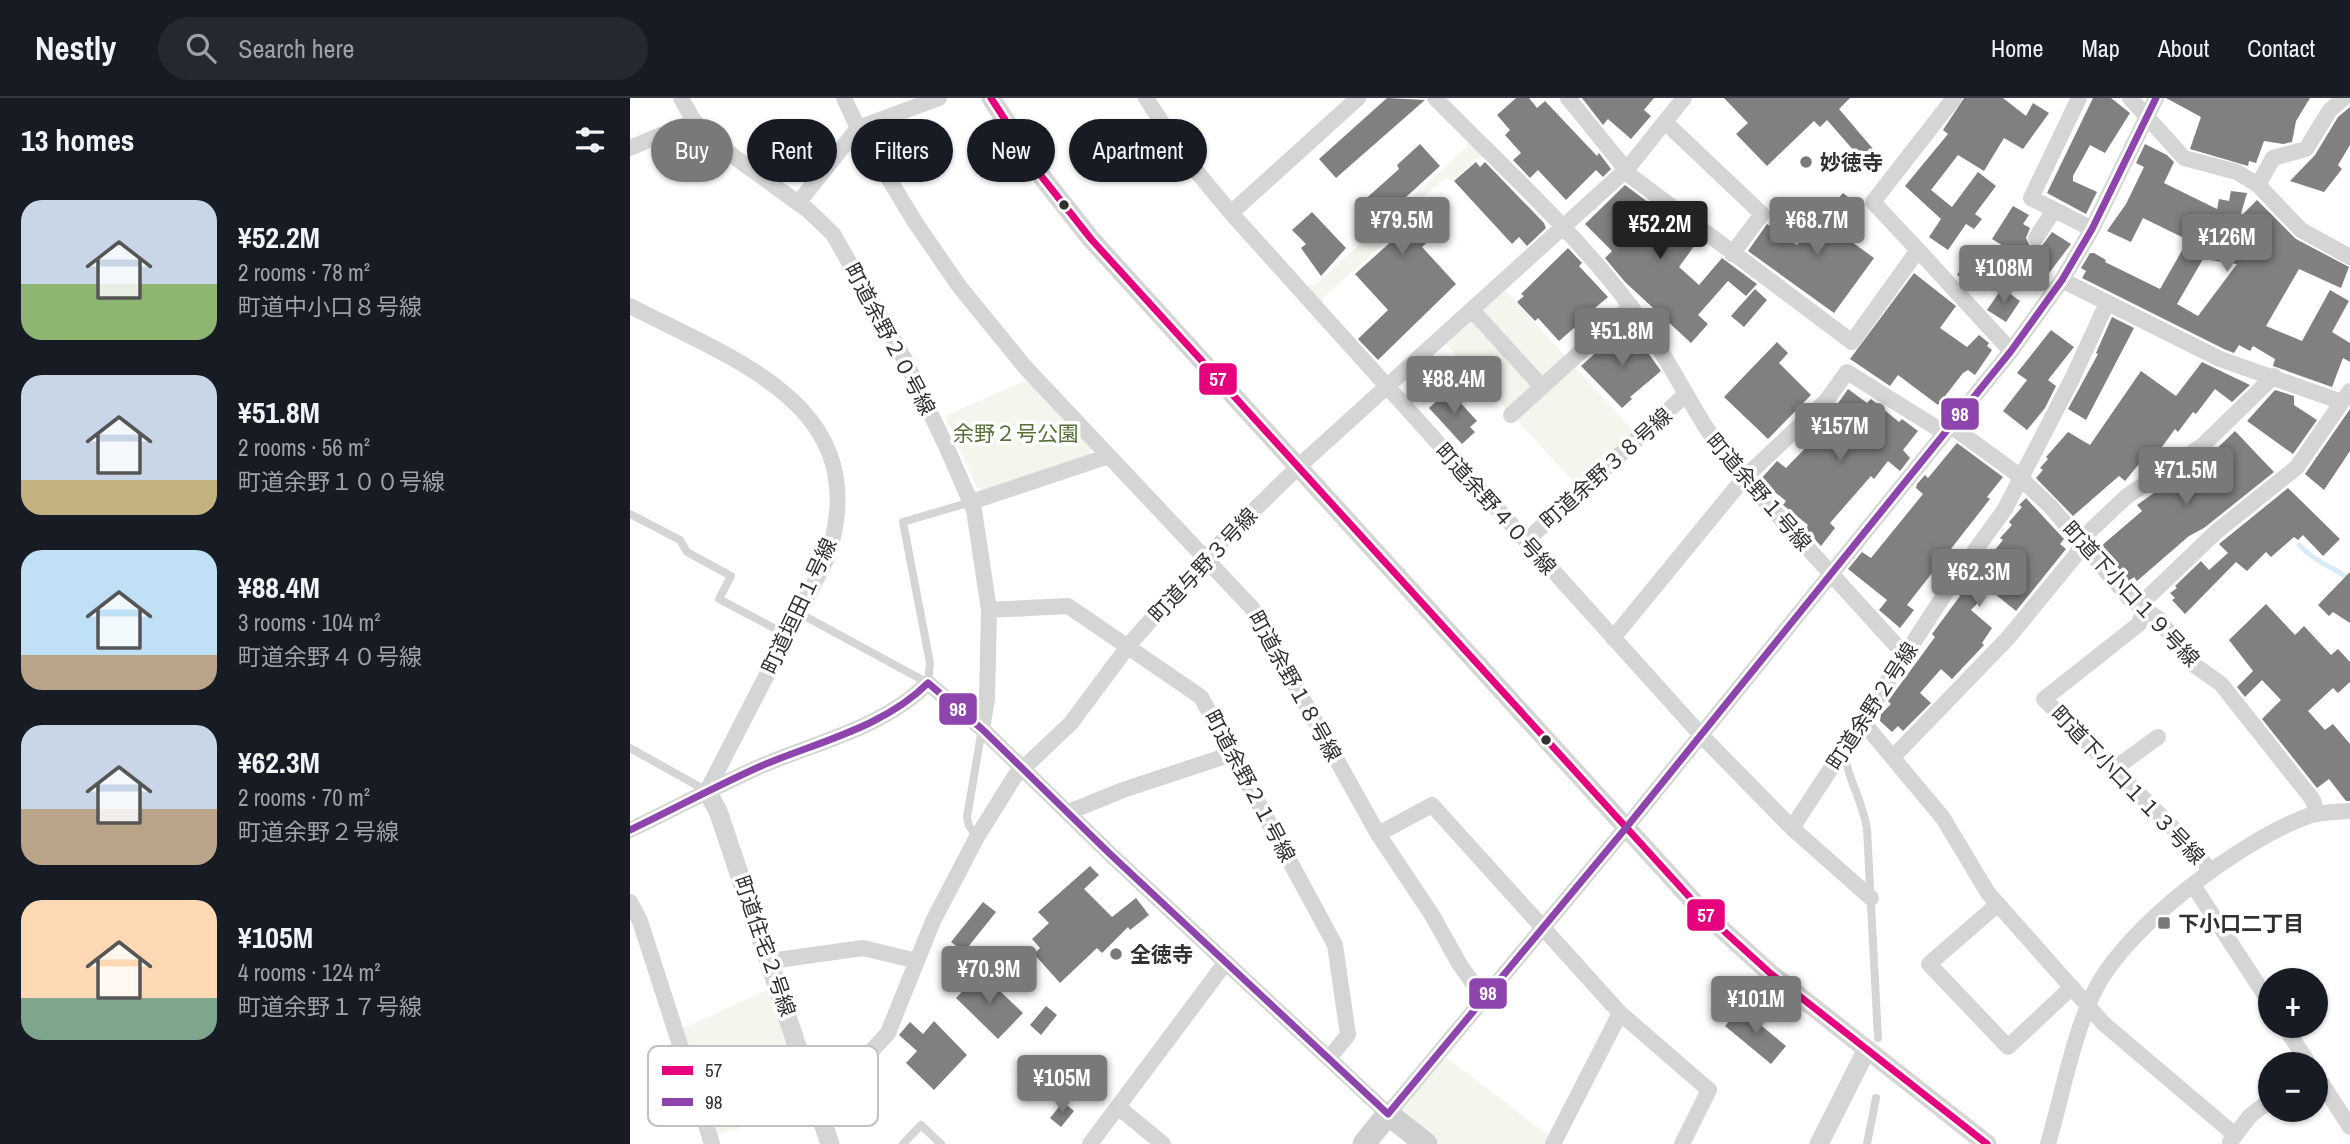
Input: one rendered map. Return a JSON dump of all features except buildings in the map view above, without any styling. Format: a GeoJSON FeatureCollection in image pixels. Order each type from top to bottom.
{"type":"FeatureCollection","features":[{"type":"Feature","properties":{"kind":"main road"},"geometry":{"type":"LineString","coordinates":[[1364,1144],[1388,1114],[1426,1144]]}},
{"type":"Feature","properties":{"kind":"street","name":"町道余野２０号線"},"geometry":{"type":"LineString","coordinates":[[681,98],[693,119]]}},
{"type":"Feature","properties":{"kind":"street","name":"町道余野１８号線"},"geometry":{"type":"LineString","coordinates":[[844,98],[854,119]]}},
{"type":"Feature","properties":{"kind":"street"},"geometry":{"type":"LineString","coordinates":[[882,119],[939,98]]}},
{"type":"Feature","properties":{"kind":"street"},"geometry":{"type":"LineString","coordinates":[[990,98],[1042,177],[1091,239],[1704,913],[1770,973],[1872,1044],[1987,1144]]}},
{"type":"Feature","properties":{"kind":"street","name":"町道余野４０号線"},"geometry":{"type":"LineString","coordinates":[[1146,98],[1183,155],[1231,213],[1614,639],[1701,735],[1792,828],[1871,898]]}},
{"type":"Feature","properties":{"kind":"street"},"geometry":{"type":"LineString","coordinates":[[1231,213],[1358,98]]}},
{"type":"Feature","properties":{"kind":"street","name":"町道余野１号線"},"geometry":{"type":"LineString","coordinates":[[1435,98],[1563,229],[1631,306],[1664,352],[1707,433],[1744,478],[1905,655]]}},
{"type":"Feature","properties":{"kind":"street"},"geometry":{"type":"LineString","coordinates":[[1568,98],[1632,177],[1852,342],[1918,250]]}},
{"type":"Feature","properties":{"kind":"street","name":"町道与野３号線"},"geometry":{"type":"LineString","coordinates":[[876,1046],[888,1033],[933,921],[977,837],[1015,776],[1070,723],[1129,645],[1205,558],[1298,467],[1627,169],[1684,98]]}},
{"type":"Feature","properties":{"kind":"street"},"geometry":{"type":"LineString","coordinates":[[1954,98],[1873,202],[2011,351]]}},
{"type":"Feature","properties":{"kind":"street"},"geometry":{"type":"LineString","coordinates":[[2079,98],[2031,198],[2092,229]]}},
{"type":"Feature","properties":{"kind":"street"},"geometry":{"type":"LineString","coordinates":[[2130,98],[2184,159],[2226,167],[2258,185],[2301,230],[2350,257]]}},
{"type":"Feature","properties":{"kind":"street"},"geometry":{"type":"LineString","coordinates":[[630,830],[763,765],[849,734],[918,693],[928,683],[982,729],[1388,1114],[1625,829],[2011,351],[2062,280],[2092,229],[2156,98]]}},
{"type":"Feature","properties":{"kind":"street"},"geometry":{"type":"LineString","coordinates":[[2258,185],[2273,158],[2306,149],[2330,110],[2344,98]]}},
{"type":"Feature","properties":{"kind":"street"},"geometry":{"type":"LineString","coordinates":[[1665,123],[1762,214],[1732,254]]}},
{"type":"Feature","properties":{"kind":"street"},"geometry":{"type":"LineString","coordinates":[[798,203],[851,137]]}},
{"type":"Feature","properties":{"kind":"street"},"geometry":{"type":"LineString","coordinates":[[630,148],[651,139]]}},
{"type":"Feature","properties":{"kind":"street","name":"町道余野２０号線"},"geometry":{"type":"LineString","coordinates":[[733,156],[798,203],[833,234],[905,360],[971,502],[989,610],[987,699],[982,729]]}},
{"type":"Feature","properties":{"kind":"street","name":"町道余野１８号線"},"geometry":{"type":"LineString","coordinates":[[891,182],[959,286],[1025,367],[1252,608],[1378,834],[1484,999]]}},
{"type":"Feature","properties":{"kind":"street"},"geometry":{"type":"LineString","coordinates":[[2036,238],[2054,210]]}},
{"type":"Feature","properties":{"kind":"street"},"geometry":{"type":"LineString","coordinates":[[2062,280],[2220,359],[2346,397],[2297,467],[2216,532],[2148,597],[2144,609]]}},
{"type":"Feature","properties":{"kind":"street","name":"町道余野２号線"},"geometry":{"type":"LineString","coordinates":[[1792,828],[1958,574],[1996,523],[2072,379],[2107,303]]}},
{"type":"Feature","properties":{"kind":"street","name":"町道垣田１号線"},"geometry":{"type":"LineString","coordinates":[[630,306],[767,378],[796,401],[816,428],[833,466],[838,489],[838,512],[827,558],[707,791]]}},
{"type":"Feature","properties":{"kind":"street"},"geometry":{"type":"LineString","coordinates":[[1511,415],[1631,306]]}},
{"type":"Feature","properties":{"kind":"street"},"geometry":{"type":"LineString","coordinates":[[1472,310],[1542,387]]}},
{"type":"Feature","properties":{"kind":"street","name":"町道下小口１９号線"},"geometry":{"type":"LineString","coordinates":[[1744,478],[1826,401],[1847,372],[1948,430],[2020,478],[2083,542],[2130,599],[2159,619],[2190,662],[2221,684],[2313,800],[2317,814]]}},
{"type":"Feature","properties":{"kind":"street"},"geometry":{"type":"LineString","coordinates":[[1893,757],[2008,638],[2091,530],[2127,496],[2202,446],[2274,376]]}},
{"type":"Feature","properties":{"kind":"street","name":"町道余野３８号線"},"geometry":{"type":"LineString","coordinates":[[1526,541],[1686,394]]}},
{"type":"Feature","properties":{"kind":"street"},"geometry":{"type":"LineString","coordinates":[[971,502],[1109,456]]}},
{"type":"Feature","properties":{"kind":"street"},"geometry":{"type":"LineString","coordinates":[[1614,639],[1744,478]]}},
{"type":"Feature","properties":{"kind":"street","name":"町道余野２１号線"},"geometry":{"type":"LineString","coordinates":[[989,610],[1068,606],[1202,697],[1335,945],[1348,1035],[1329,1058]]}},
{"type":"Feature","properties":{"kind":"street","name":"町道下小口１１３号線"},"geometry":{"type":"LineString","coordinates":[[2144,609],[2138,624],[2044,699],[2211,871]]}},
{"type":"Feature","properties":{"kind":"street"},"geometry":{"type":"LineString","coordinates":[[1862,721],[1943,818],[1988,893],[2104,1024],[2232,1140],[2258,1110]]}},
{"type":"Feature","properties":{"kind":"street"},"geometry":{"type":"LineString","coordinates":[[2113,769],[2158,737]]}},
{"type":"Feature","properties":{"kind":"street"},"geometry":{"type":"LineString","coordinates":[[1069,812],[1232,754]]}},
{"type":"Feature","properties":{"kind":"street","name":"町道住宅２号線"},"geometry":{"type":"LineString","coordinates":[[707,791],[718,811],[798,1046]]}},
{"type":"Feature","properties":{"kind":"street"},"geometry":{"type":"LineString","coordinates":[[1378,834],[1432,805],[1620,1013],[1709,1090],[1682,1144]]}},
{"type":"Feature","properties":{"kind":"street"},"geometry":{"type":"LineString","coordinates":[[2048,1144],[2089,1007],[2109,966],[2211,871],[2272,833],[2317,814],[2350,811]]}},
{"type":"Feature","properties":{"kind":"street"},"geometry":{"type":"LineString","coordinates":[[2193,885],[2258,985]]}},
{"type":"Feature","properties":{"kind":"street"},"geometry":{"type":"LineString","coordinates":[[630,902],[640,921],[680,1046]]}},
{"type":"Feature","properties":{"kind":"street"},"geometry":{"type":"LineString","coordinates":[[1998,904],[1929,964],[2008,1047],[2072,987]]}},
{"type":"Feature","properties":{"kind":"street"},"geometry":{"type":"LineString","coordinates":[[770,961],[863,948],[917,961]]}},
{"type":"Feature","properties":{"kind":"street"},"geometry":{"type":"LineString","coordinates":[[1092,1143],[1226,962]]}},
{"type":"Feature","properties":{"kind":"street"},"geometry":{"type":"LineString","coordinates":[[1553,1144],[1620,1013]]}},
{"type":"Feature","properties":{"kind":"street"},"geometry":{"type":"LineString","coordinates":[[1819,1144],[1872,1044]]}},
{"type":"Feature","properties":{"kind":"street"},"geometry":{"type":"LineString","coordinates":[[2328,1093],[2350,1127]]}},
{"type":"Feature","properties":{"kind":"street"},"geometry":{"type":"LineString","coordinates":[[1118,1107],[1163,1144]]}},
{"type":"Feature","properties":{"kind":"street"},"geometry":{"type":"LineString","coordinates":[[706,1126],[712,1144]]}},
{"type":"Feature","properties":{"kind":"street","name":"町道住宅２号線"},"geometry":{"type":"LineString","coordinates":[[824,1126],[830,1144]]}},
{"type":"Feature","properties":{"kind":"lane"},"geometry":{"type":"LineString","coordinates":[[799,613],[928,683],[930,663],[903,522],[971,502]]}},
{"type":"Feature","properties":{"kind":"lane"},"geometry":{"type":"LineString","coordinates":[[630,514],[680,540],[687,552],[731,576],[719,599],[787,635]]}},
{"type":"Feature","properties":{"kind":"lane"},"geometry":{"type":"LineString","coordinates":[[977,837],[967,817],[982,729]]}},
{"type":"Feature","properties":{"kind":"lane"},"geometry":{"type":"LineString","coordinates":[[630,748],[707,791]]}},
{"type":"Feature","properties":{"kind":"lane"},"geometry":{"type":"LineString","coordinates":[[1844,748],[1846,763],[1865,815],[1871,898],[1872,1044]]}},
{"type":"Feature","properties":{"kind":"lane"},"geometry":{"type":"LineString","coordinates":[[1867,1144],[1876,1098]]}},
{"type":"Feature","properties":{"kind":"lane"},"geometry":{"type":"LineString","coordinates":[[903,1144],[921,1125],[941,1144]]}},
{"type":"Feature","properties":{"kind":"green space"},"geometry":{"type":"Polygon","coordinates":[[[1468,140],[1486,158],[1478,158],[1451,182],[1446,177],[1416,204],[1421,210],[1323,298],[1323,306],[1304,285],[1315,285],[1467,147],[1468,140]]]}},
{"type":"Feature","properties":{"kind":"green space"},"geometry":{"type":"Polygon","coordinates":[[[1505,290],[1634,432],[1576,484],[1446,344],[1505,290]]]}},
{"type":"Feature","properties":{"kind":"green space","name":"余野２号公園"},"geometry":{"type":"Polygon","coordinates":[[[1027,380],[1091,449],[1089,456],[984,491],[976,486],[945,416],[1027,380]]]}},
{"type":"Feature","properties":{"kind":"green space"},"geometry":{"type":"Polygon","coordinates":[[[768,990],[786,1046],[686,1046],[681,1029],[768,990]]]}},
{"type":"Feature","properties":{"kind":"green space"},"geometry":{"type":"Polygon","coordinates":[[[1446,1057],[1549,1136],[1544,1144],[1439,1144],[1403,1116],[1403,1108],[1446,1057]]]}},
{"type":"Feature","properties":{"kind":"green space"},"geometry":{"type":"Polygon","coordinates":[[[712,1126],[746,1126],[715,1135],[712,1126]]]}},
{"type":"Feature","properties":{"kind":"waterway"},"geometry":{"type":"LineString","coordinates":[[2299,545],[2350,579]]}},
{"type":"Feature","properties":{"kind":"transit line","name":"57"},"geometry":{"type":"LineString","coordinates":[[991,98],[1042,177],[1091,239],[1704,913],[1770,973],[1987,1144]]}},
{"type":"Feature","properties":{"kind":"transit line","name":"98"},"geometry":{"type":"LineString","coordinates":[[630,830],[761,766],[870,723],[910,699],[928,683],[982,729],[1109,853],[1388,1114],[1625,829],[2011,351],[2062,280],[2092,229],[2156,98]]}},
{"type":"Feature","properties":{"kind":"place","name":"妙徳寺"},"geometry":{"type":"Point","coordinates":[1806,162]}},
{"type":"Feature","properties":{"kind":"place","name":"下小口二丁目"},"geometry":{"type":"Point","coordinates":[2164,923]}},
{"type":"Feature","properties":{"kind":"place","name":"全徳寺"},"geometry":{"type":"Point","coordinates":[1116,954]}}]}
